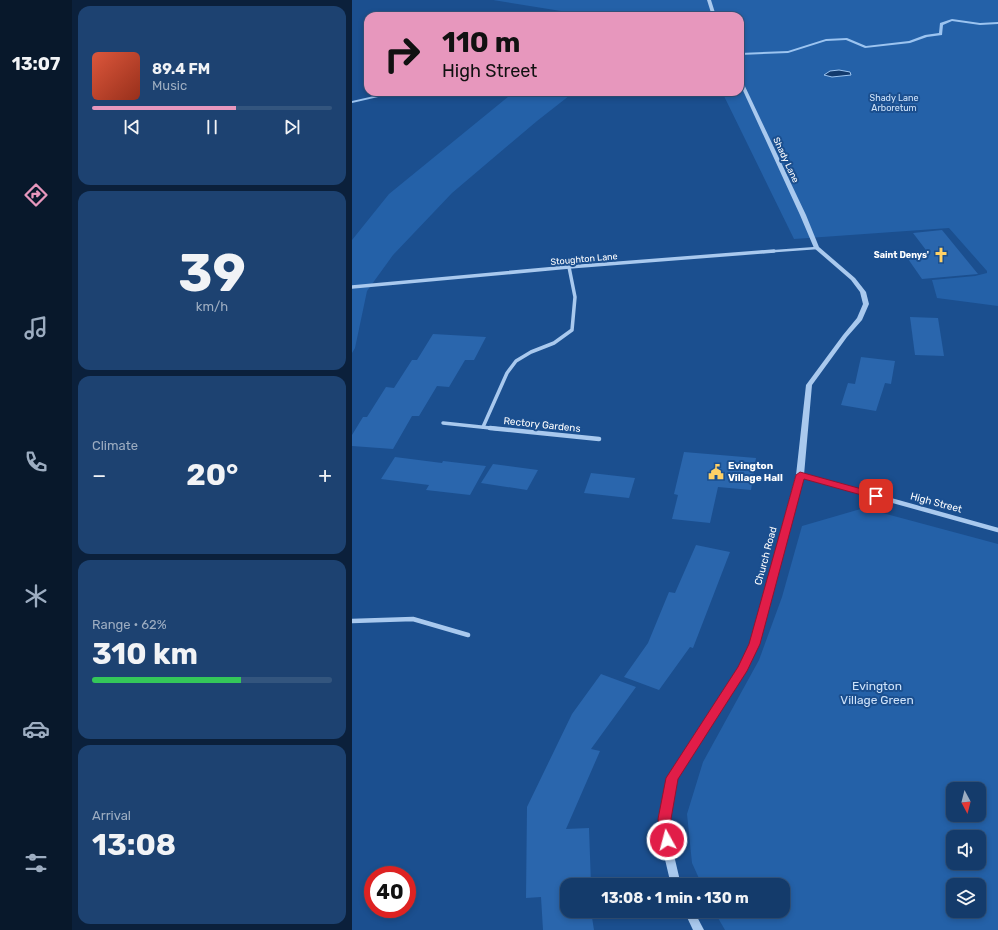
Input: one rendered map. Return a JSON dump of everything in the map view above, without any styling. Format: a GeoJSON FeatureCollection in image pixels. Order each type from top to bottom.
{"type":"FeatureCollection","features":[{"type":"Feature","properties":{"kind":"street"},"geometry":{"type":"LineString","coordinates":[[709,0],[713,12]]}},
{"type":"Feature","properties":{"kind":"street","name":"Shady Lane"},"geometry":{"type":"LineString","coordinates":[[744,89],[817,248]]}},
{"type":"Feature","properties":{"kind":"street","name":"Stoughton Lane"},"geometry":{"type":"LineString","coordinates":[[352,287],[569,267],[817,248]]}},
{"type":"Feature","properties":{"kind":"street","name":"Church Road"},"geometry":{"type":"LineString","coordinates":[[674,878],[668,851],[664,819],[672,778],[743,668],[754,644],[800,475],[809,385],[845,336],[860,319],[866,304],[863,292],[852,279],[817,248]]}},
{"type":"Feature","properties":{"kind":"street","name":"Rectory Gardens"},"geometry":{"type":"LineString","coordinates":[[483,427],[507,373],[516,361],[531,352],[554,343],[572,330],[575,297],[569,267]]}},
{"type":"Feature","properties":{"kind":"street","name":"Rectory Gardens"},"geometry":{"type":"LineString","coordinates":[[443,424],[599,439]]}},
{"type":"Feature","properties":{"kind":"street","name":"High Street"},"geometry":{"type":"LineString","coordinates":[[800,475],[998,530]]}},
{"type":"Feature","properties":{"kind":"street"},"geometry":{"type":"LineString","coordinates":[[352,621],[413,619],[468,635]]}},
{"type":"Feature","properties":{"kind":"street"},"geometry":{"type":"LineString","coordinates":[[693,918],[699,930]]}},
{"type":"Feature","properties":{"kind":"green space","name":"Shady Lane Arboretum"},"geometry":{"type":"Polygon","coordinates":[[[493,0],[998,0],[998,306],[937,298],[932,280],[975,276],[987,273],[987,271],[949,228],[794,239],[724,96],[744,96],[744,12],[567,12],[493,0]]]}},
{"type":"Feature","properties":{"kind":"green space"},"geometry":{"type":"Polygon","coordinates":[[[509,96],[569,96],[452,193],[393,255],[367,291],[355,348],[352,353],[352,240],[389,194],[509,96]]]}},
{"type":"Feature","properties":{"kind":"green space","name":"Evington Village Green"},"geometry":{"type":"Polygon","coordinates":[[[864,508],[998,544],[998,930],[725,930],[718,918],[790,918],[790,878],[699,878],[692,863],[687,814],[703,762],[759,660],[782,597],[802,526],[864,508]]]}},
{"type":"Feature","properties":{"kind":"shaded area"},"geometry":{"type":"Polygon","coordinates":[[[839,70],[850,72],[851,75],[832,77],[824,75],[830,71],[839,70]]]}},
{"type":"Feature","properties":{"kind":"building","name":"Saint Denys'"},"geometry":{"type":"Polygon","coordinates":[[[942,230],[978,274],[922,279],[906,256],[929,254],[913,233],[942,230]]]}},
{"type":"Feature","properties":{"kind":"building"},"geometry":{"type":"Polygon","coordinates":[[[910,317],[938,318],[944,356],[915,355],[910,317]]]}},
{"type":"Feature","properties":{"kind":"building"},"geometry":{"type":"Polygon","coordinates":[[[433,334],[486,337],[474,360],[465,360],[449,387],[437,386],[419,416],[412,416],[393,449],[352,446],[352,435],[363,417],[367,417],[386,387],[394,388],[412,360],[417,360],[433,334]]]}},
{"type":"Feature","properties":{"kind":"building"},"geometry":{"type":"Polygon","coordinates":[[[861,357],[895,361],[891,384],[885,383],[876,411],[841,405],[848,383],[855,384],[861,357]]]}},
{"type":"Feature","properties":{"kind":"building","name":"Evington Village Hall"},"geometry":{"type":"Polygon","coordinates":[[[684,452],[756,458],[751,490],[718,487],[710,523],[672,519],[678,495],[674,494],[684,452]]]}},
{"type":"Feature","properties":{"kind":"building"},"geometry":{"type":"Polygon","coordinates":[[[395,457],[442,463],[443,461],[486,466],[470,495],[426,490],[429,485],[381,479],[395,457]]]}},
{"type":"Feature","properties":{"kind":"building"},"geometry":{"type":"Polygon","coordinates":[[[493,464],[538,470],[527,490],[481,483],[493,464]]]}},
{"type":"Feature","properties":{"kind":"building"},"geometry":{"type":"Polygon","coordinates":[[[591,473],[635,478],[629,498],[584,493],[591,473]]]}},
{"type":"Feature","properties":{"kind":"building"},"geometry":{"type":"Polygon","coordinates":[[[696,545],[730,552],[693,648],[690,647],[659,690],[624,677],[648,643],[669,592],[675,593],[696,545]]]}},
{"type":"Feature","properties":{"kind":"building"},"geometry":{"type":"Polygon","coordinates":[[[601,674],[636,687],[591,749],[600,751],[566,829],[589,828],[591,878],[560,878],[560,918],[592,918],[594,930],[543,930],[541,897],[526,898],[527,807],[572,714],[601,674]]]}},
{"type":"Feature","properties":{"kind":"waterway"},"geometry":{"type":"LineString","coordinates":[[744,54],[788,52],[826,40],[847,39],[865,47],[910,42],[926,36],[941,34],[941,24],[952,20],[980,24],[998,23]]}},
{"type":"Feature","properties":{"kind":"waterway"},"geometry":{"type":"LineString","coordinates":[[352,102],[380,96]]}},
{"type":"Feature","properties":{"kind":"place","name":"Saint Denys'"},"geometry":{"type":"Point","coordinates":[941,255]}},
{"type":"Feature","properties":{"kind":"place","name":"Evington Village Hall"},"geometry":{"type":"Point","coordinates":[716,472]}},
{"type":"Feature","properties":{"kind":"route"},"geometry":{"type":"LineString","coordinates":[[667,840],[664,819],[672,778],[743,668],[754,644],[800,475],[876,496]]}}]}
